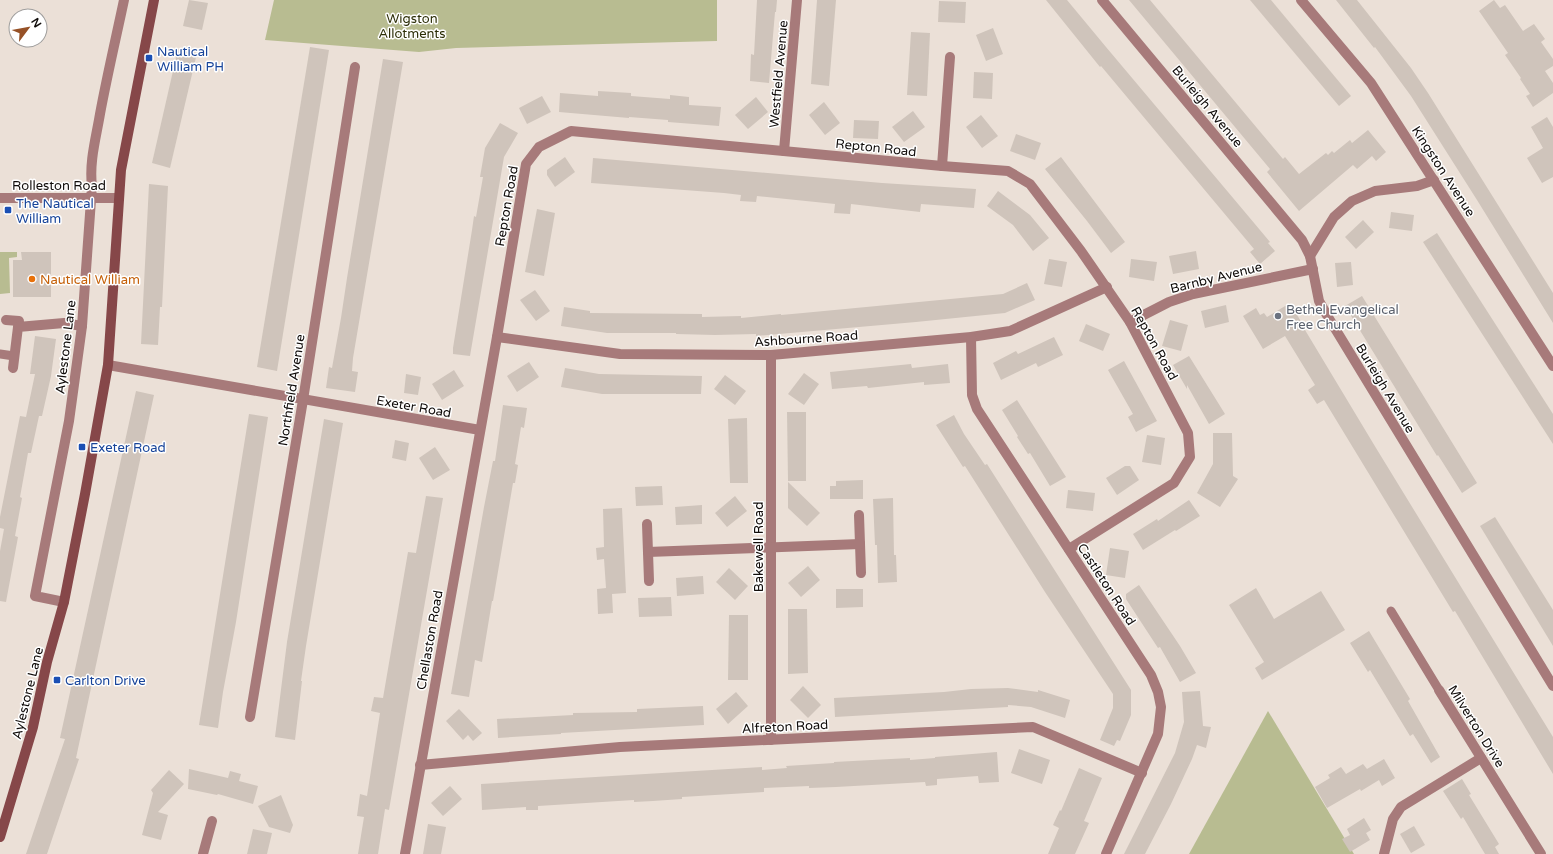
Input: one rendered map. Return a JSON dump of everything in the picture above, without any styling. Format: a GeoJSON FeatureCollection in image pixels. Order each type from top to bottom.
{"type":"FeatureCollection","features":[{"type":"Feature","properties":{"kind":"main road","name":"Aylestone Lane"},"geometry":{"type":"LineString","coordinates":[[0,837],[33,727],[64,602],[86,486],[108,365],[119,198],[124,149],[154,0]]}},
{"type":"Feature","properties":{"kind":"street","name":"Aylestone Lane"},"geometry":{"type":"LineString","coordinates":[[64,602],[35,596],[69,422],[82,326],[92,186],[92,156],[110,62],[124,0]]}},
{"type":"Feature","properties":{"kind":"street","name":"Westfield Avenue"},"geometry":{"type":"LineString","coordinates":[[784,150],[797,0]]}},
{"type":"Feature","properties":{"kind":"street","name":"Burleigh Avenue"},"geometry":{"type":"LineString","coordinates":[[1102,0],[1302,240],[1310,256],[1318,296],[1328,317],[1553,686]]}},
{"type":"Feature","properties":{"kind":"street","name":"Kingston Avenue"},"geometry":{"type":"LineString","coordinates":[[1301,0],[1371,83],[1553,366]]}},
{"type":"Feature","properties":{"kind":"street"},"geometry":{"type":"LineString","coordinates":[[942,166],[950,57]]}},
{"type":"Feature","properties":{"kind":"street","name":"Northfield Avenue"},"geometry":{"type":"LineString","coordinates":[[250,717],[303,400],[355,67]]}},
{"type":"Feature","properties":{"kind":"street","name":"Repton Road"},"geometry":{"type":"LineString","coordinates":[[480,430],[526,164],[539,147],[571,130],[1008,171],[1030,184],[1106,287],[1130,322],[1188,432],[1190,457],[1174,483],[1069,549]]}},
{"type":"Feature","properties":{"kind":"street"},"geometry":{"type":"LineString","coordinates":[[1310,256],[1334,217],[1352,201],[1375,191],[1417,186],[1434,180]]}},
{"type":"Feature","properties":{"kind":"street","name":"Rolleston Road"},"geometry":{"type":"LineString","coordinates":[[0,198],[119,198]]}},
{"type":"Feature","properties":{"kind":"street","name":"Barnby Avenue"},"geometry":{"type":"LineString","coordinates":[[1130,322],[1168,302],[1193,294],[1313,269]]}},
{"type":"Feature","properties":{"kind":"street","name":"Ashbourne Road"},"geometry":{"type":"LineString","coordinates":[[497,337],[620,354],[771,355],[971,337],[1010,331],[1106,287]]}},
{"type":"Feature","properties":{"kind":"street"},"geometry":{"type":"LineString","coordinates":[[6,320],[19,321],[13,368]]}},
{"type":"Feature","properties":{"kind":"street"},"geometry":{"type":"LineString","coordinates":[[18,327],[64,323],[82,326]]}},
{"type":"Feature","properties":{"kind":"street","name":"Castleton Road"},"geometry":{"type":"LineString","coordinates":[[971,337],[972,396],[977,409],[1151,675],[1158,692],[1161,707],[1158,734],[1106,854]]}},
{"type":"Feature","properties":{"kind":"street","name":"Bakewell Road"},"geometry":{"type":"LineString","coordinates":[[771,355],[771,740]]}},
{"type":"Feature","properties":{"kind":"street","name":"Exeter Road"},"geometry":{"type":"LineString","coordinates":[[108,365],[480,430]]}},
{"type":"Feature","properties":{"kind":"street","name":"Chellaston Road"},"geometry":{"type":"LineString","coordinates":[[405,854],[480,430]]}},
{"type":"Feature","properties":{"kind":"street"},"geometry":{"type":"LineString","coordinates":[[859,515],[861,573]]}},
{"type":"Feature","properties":{"kind":"street"},"geometry":{"type":"LineString","coordinates":[[647,524],[649,582]]}},
{"type":"Feature","properties":{"kind":"street"},"geometry":{"type":"LineString","coordinates":[[648,552],[860,544]]}},
{"type":"Feature","properties":{"kind":"street","name":"Milverton Drive"},"geometry":{"type":"LineString","coordinates":[[1439,690],[1541,854]]}},
{"type":"Feature","properties":{"kind":"street","name":"Alfreton Road"},"geometry":{"type":"LineString","coordinates":[[420,765],[620,746],[1033,727],[1142,773]]}},
{"type":"Feature","properties":{"kind":"street"},"geometry":{"type":"LineString","coordinates":[[1384,854],[1394,819],[1401,806],[1481,758]]}},
{"type":"Feature","properties":{"kind":"street"},"geometry":{"type":"LineString","coordinates":[[204,854],[212,821]]}},
{"type":"Feature","properties":{"kind":"lane"},"geometry":{"type":"LineString","coordinates":[[0,354],[14,356]]}},
{"type":"Feature","properties":{"kind":"lane","name":"Milverton Drive"},"geometry":{"type":"LineString","coordinates":[[1391,611],[1439,690]]}},
{"type":"Feature","properties":{"kind":"green space","name":"Wigston Allotments"},"geometry":{"type":"Polygon","coordinates":[[[274,0],[717,0],[717,41],[456,48],[419,52],[265,40],[274,0]]]}},
{"type":"Feature","properties":{"kind":"green space"},"geometry":{"type":"Polygon","coordinates":[[[0,252],[17,252],[17,257],[9,258],[10,293],[0,294],[0,252]]]}},
{"type":"Feature","properties":{"kind":"green space"},"geometry":{"type":"Polygon","coordinates":[[[1268,711],[1354,854],[1189,854],[1268,711]]]}},
{"type":"Feature","properties":{"kind":"building"},"geometry":{"type":"Polygon","coordinates":[[[189,0],[208,3],[202,30],[183,26],[189,0]]]}},
{"type":"Feature","properties":{"kind":"building"},"geometry":{"type":"Polygon","coordinates":[[[757,0],[777,0],[769,83],[750,81],[751,54],[754,55],[757,0]]]}},
{"type":"Feature","properties":{"kind":"building"},"geometry":{"type":"Polygon","coordinates":[[[817,0],[836,0],[829,86],[811,84],[817,0]]]}},
{"type":"Feature","properties":{"kind":"building"},"geometry":{"type":"Polygon","coordinates":[[[1046,0],[1067,0],[1270,242],[1268,243],[1275,251],[1260,264],[1250,252],[1254,249],[1101,66],[1100,67],[1046,0]]]}},
{"type":"Feature","properties":{"kind":"building"},"geometry":{"type":"Polygon","coordinates":[[[1129,0],[1150,0],[1283,159],[1285,157],[1299,174],[1326,153],[1328,155],[1332,151],[1334,153],[1350,140],[1352,143],[1368,130],[1386,152],[1376,161],[1372,156],[1357,169],[1353,165],[1299,211],[1267,172],[1270,169],[1129,0]]]}},
{"type":"Feature","properties":{"kind":"building"},"geometry":{"type":"Polygon","coordinates":[[[1250,0],[1271,0],[1351,96],[1339,106],[1250,0]]]}},
{"type":"Feature","properties":{"kind":"building"},"geometry":{"type":"Polygon","coordinates":[[[1336,0],[1357,0],[1411,68],[1428,93],[1553,293],[1553,323],[1411,96],[1375,47],[1374,48],[1336,0]]]}},
{"type":"Feature","properties":{"kind":"building"},"geometry":{"type":"Polygon","coordinates":[[[1494,0],[1500,8],[1505,5],[1523,31],[1534,24],[1545,39],[1541,42],[1553,59],[1553,66],[1545,71],[1553,83],[1553,93],[1533,107],[1526,96],[1530,94],[1505,55],[1508,53],[1479,11],[1494,0]]]}},
{"type":"Feature","properties":{"kind":"building"},"geometry":{"type":"Polygon","coordinates":[[[939,1],[966,2],[965,23],[938,22],[939,1]]]}},
{"type":"Feature","properties":{"kind":"building"},"geometry":{"type":"Polygon","coordinates":[[[993,28],[1003,54],[986,61],[976,35],[993,28]]]}},
{"type":"Feature","properties":{"kind":"building"},"geometry":{"type":"Polygon","coordinates":[[[911,32],[930,33],[927,96],[907,95],[911,32]]]}},
{"type":"Feature","properties":{"kind":"building"},"geometry":{"type":"Polygon","coordinates":[[[310,47],[329,50],[277,371],[257,367],[310,47]]]}},
{"type":"Feature","properties":{"kind":"building"},"geometry":{"type":"Polygon","coordinates":[[[178,49],[197,53],[170,168],[152,163],[178,49]]]}},
{"type":"Feature","properties":{"kind":"building"},"geometry":{"type":"Polygon","coordinates":[[[383,59],[403,62],[353,358],[352,371],[358,372],[355,392],[326,388],[329,367],[332,368],[341,318],[383,59]]]}},
{"type":"Feature","properties":{"kind":"building"},"geometry":{"type":"Polygon","coordinates":[[[974,72],[993,73],[992,99],[973,98],[974,72]]]}},
{"type":"Feature","properties":{"kind":"building"},"geometry":{"type":"Polygon","coordinates":[[[598,91],[631,93],[631,96],[670,99],[670,95],[689,97],[689,105],[721,107],[719,126],[668,122],[668,120],[559,112],[560,93],[598,96],[598,91]]]}},
{"type":"Feature","properties":{"kind":"building"},"geometry":{"type":"Polygon","coordinates":[[[542,96],[551,112],[527,124],[519,108],[542,96]]]}},
{"type":"Feature","properties":{"kind":"building"},"geometry":{"type":"Polygon","coordinates":[[[756,97],[768,112],[748,129],[735,115],[756,97]]]}},
{"type":"Feature","properties":{"kind":"building"},"geometry":{"type":"Polygon","coordinates":[[[824,102],[840,123],[825,135],[809,115],[824,102]]]}},
{"type":"Feature","properties":{"kind":"building"},"geometry":{"type":"Polygon","coordinates":[[[913,111],[925,127],[904,142],[892,127],[913,111]]]}},
{"type":"Feature","properties":{"kind":"building"},"geometry":{"type":"Polygon","coordinates":[[[981,115],[998,136],[982,148],[966,127],[981,115]]]}},
{"type":"Feature","properties":{"kind":"building"},"geometry":{"type":"Polygon","coordinates":[[[1547,117],[1553,127],[1553,177],[1542,183],[1527,158],[1543,148],[1531,127],[1547,117]]]}},
{"type":"Feature","properties":{"kind":"building"},"geometry":{"type":"Polygon","coordinates":[[[854,120],[879,121],[878,139],[853,138],[854,120]]]}},
{"type":"Feature","properties":{"kind":"building"},"geometry":{"type":"Polygon","coordinates":[[[500,123],[518,133],[504,157],[470,356],[453,354],[474,216],[476,217],[483,177],[480,177],[485,148],[500,123]]]}},
{"type":"Feature","properties":{"kind":"building"},"geometry":{"type":"Polygon","coordinates":[[[1016,134],[1041,143],[1035,160],[1010,151],[1016,134]]]}},
{"type":"Feature","properties":{"kind":"building"},"geometry":{"type":"Polygon","coordinates":[[[565,157],[575,172],[555,187],[547,175],[547,170],[565,157]]]}},
{"type":"Feature","properties":{"kind":"building"},"geometry":{"type":"Polygon","coordinates":[[[1061,157],[1125,242],[1111,253],[1045,169],[1061,157]]]}},
{"type":"Feature","properties":{"kind":"building"},"geometry":{"type":"Polygon","coordinates":[[[593,158],[882,183],[976,189],[974,208],[921,204],[920,212],[851,204],[850,214],[834,213],[835,204],[757,196],[756,202],[740,201],[741,195],[591,183],[593,158]]]}},
{"type":"Feature","properties":{"kind":"building"},"geometry":{"type":"Polygon","coordinates":[[[149,184],[168,186],[162,307],[160,307],[158,345],[141,344],[149,184]]]}},
{"type":"Feature","properties":{"kind":"building"},"geometry":{"type":"Polygon","coordinates":[[[998,191],[1030,215],[1049,238],[1033,251],[1013,225],[987,206],[998,191]]]}},
{"type":"Feature","properties":{"kind":"building"},"geometry":{"type":"Polygon","coordinates":[[[537,209],[555,213],[544,276],[525,272],[537,209]]]}},
{"type":"Feature","properties":{"kind":"building"},"geometry":{"type":"Polygon","coordinates":[[[1391,212],[1414,215],[1412,231],[1389,228],[1391,212]]]}},
{"type":"Feature","properties":{"kind":"building"},"geometry":{"type":"Polygon","coordinates":[[[1363,220],[1374,232],[1356,249],[1345,237],[1363,220]]]}},
{"type":"Feature","properties":{"kind":"building"},"geometry":{"type":"Polygon","coordinates":[[[1437,233],[1553,414],[1553,444],[1423,242],[1437,233]]]}},
{"type":"Feature","properties":{"kind":"building"},"geometry":{"type":"Polygon","coordinates":[[[1196,251],[1199,269],[1173,274],[1169,256],[1196,251]]]}},
{"type":"Feature","properties":{"kind":"building","name":"Nautical William"},"geometry":{"type":"Polygon","coordinates":[[[21,252],[51,252],[51,297],[13,297],[13,260],[22,260],[21,252]]]}},
{"type":"Feature","properties":{"kind":"building"},"geometry":{"type":"Polygon","coordinates":[[[1049,259],[1067,262],[1062,287],[1044,284],[1049,259]]]}},
{"type":"Feature","properties":{"kind":"building"},"geometry":{"type":"Polygon","coordinates":[[[1131,259],[1157,262],[1154,281],[1129,277],[1131,259]]]}},
{"type":"Feature","properties":{"kind":"building"},"geometry":{"type":"Polygon","coordinates":[[[1351,262],[1353,285],[1337,287],[1335,263],[1351,262]]]}},
{"type":"Feature","properties":{"kind":"building"},"geometry":{"type":"Polygon","coordinates":[[[1027,283],[1035,300],[1005,313],[916,322],[756,336],[756,334],[715,335],[676,333],[607,333],[561,326],[564,307],[590,311],[590,313],[702,314],[702,317],[741,316],[741,318],[1003,294],[1027,283]]]}},
{"type":"Feature","properties":{"kind":"building"},"geometry":{"type":"Polygon","coordinates":[[[535,290],[550,311],[536,321],[520,300],[535,290]]]}},
{"type":"Feature","properties":{"kind":"building"},"geometry":{"type":"Polygon","coordinates":[[[1362,296],[1477,483],[1462,493],[1438,455],[1437,456],[1345,306],[1362,296]]]}},
{"type":"Feature","properties":{"kind":"building"},"geometry":{"type":"Polygon","coordinates":[[[1290,303],[1376,448],[1553,737],[1553,774],[1455,611],[1453,612],[1324,400],[1317,404],[1308,390],[1315,385],[1285,336],[1263,349],[1243,316],[1256,308],[1260,315],[1264,313],[1267,317],[1290,303]]]}},
{"type":"Feature","properties":{"kind":"building"},"geometry":{"type":"Polygon","coordinates":[[[1226,305],[1229,322],[1205,328],[1201,311],[1226,305]]]}},
{"type":"Feature","properties":{"kind":"building"},"geometry":{"type":"Polygon","coordinates":[[[1170,320],[1188,325],[1181,351],[1162,346],[1170,320]]]}},
{"type":"Feature","properties":{"kind":"building"},"geometry":{"type":"Polygon","coordinates":[[[1086,324],[1110,334],[1103,351],[1079,341],[1086,324]]]}},
{"type":"Feature","properties":{"kind":"building"},"geometry":{"type":"Polygon","coordinates":[[[35,336],[56,339],[51,376],[42,416],[39,416],[31,453],[28,453],[15,536],[18,537],[6,602],[0,601],[0,551],[4,529],[0,528],[0,517],[20,416],[26,417],[35,374],[30,374],[35,336]]]}},
{"type":"Feature","properties":{"kind":"building"},"geometry":{"type":"Polygon","coordinates":[[[1054,337],[1063,355],[1038,367],[1036,363],[1001,380],[993,363],[1016,351],[1018,354],[1054,337]]]}},
{"type":"Feature","properties":{"kind":"building"},"geometry":{"type":"Polygon","coordinates":[[[1189,356],[1225,414],[1209,424],[1187,385],[1187,389],[1173,365],[1189,356]]]}},
{"type":"Feature","properties":{"kind":"building"},"geometry":{"type":"Polygon","coordinates":[[[1124,361],[1157,421],[1136,432],[1128,417],[1133,414],[1108,370],[1124,361]]]}},
{"type":"Feature","properties":{"kind":"building"},"geometry":{"type":"Polygon","coordinates":[[[529,362],[539,377],[517,392],[507,376],[529,362]]]}},
{"type":"Feature","properties":{"kind":"building"},"geometry":{"type":"Polygon","coordinates":[[[911,364],[912,368],[948,364],[950,383],[924,385],[924,382],[868,388],[867,386],[832,389],[830,372],[911,364]]]}},
{"type":"Feature","properties":{"kind":"building"},"geometry":{"type":"Polygon","coordinates":[[[565,368],[599,374],[702,376],[701,394],[602,394],[561,387],[565,368]]]}},
{"type":"Feature","properties":{"kind":"building"},"geometry":{"type":"Polygon","coordinates":[[[454,370],[464,386],[442,400],[432,384],[454,370]]]}},
{"type":"Feature","properties":{"kind":"building"},"geometry":{"type":"Polygon","coordinates":[[[804,373],[819,384],[804,405],[788,394],[804,373]]]}},
{"type":"Feature","properties":{"kind":"building"},"geometry":{"type":"Polygon","coordinates":[[[406,374],[421,377],[418,395],[404,393],[406,374]]]}},
{"type":"Feature","properties":{"kind":"building"},"geometry":{"type":"Polygon","coordinates":[[[725,375],[746,391],[735,405],[714,389],[725,375]]]}},
{"type":"Feature","properties":{"kind":"building"},"geometry":{"type":"Polygon","coordinates":[[[136,391],[154,395],[76,758],[79,759],[47,854],[26,854],[65,739],[60,738],[136,391]]]}},
{"type":"Feature","properties":{"kind":"building"},"geometry":{"type":"Polygon","coordinates":[[[1017,400],[1066,477],[1050,486],[1030,453],[1028,454],[1017,437],[1018,436],[1002,410],[1017,400]]]}},
{"type":"Feature","properties":{"kind":"building"},"geometry":{"type":"Polygon","coordinates":[[[503,405],[527,408],[524,428],[521,427],[515,464],[518,465],[515,483],[513,483],[482,662],[475,660],[469,697],[451,694],[484,507],[493,461],[495,461],[503,405]]]}},
{"type":"Feature","properties":{"kind":"building"},"geometry":{"type":"Polygon","coordinates":[[[787,412],[806,412],[806,481],[788,481],[787,412]]]}},
{"type":"Feature","properties":{"kind":"building"},"geometry":{"type":"Polygon","coordinates":[[[249,414],[268,417],[218,728],[199,725],[249,414]]]}},
{"type":"Feature","properties":{"kind":"building"},"geometry":{"type":"Polygon","coordinates":[[[954,415],[964,434],[985,465],[987,464],[1131,690],[1131,715],[1120,741],[1117,740],[1114,746],[1100,740],[1113,708],[1113,694],[1045,592],[965,466],[963,467],[936,425],[954,415]]]}},
{"type":"Feature","properties":{"kind":"building"},"geometry":{"type":"Polygon","coordinates":[[[747,418],[748,483],[730,483],[728,419],[747,418]]]}},
{"type":"Feature","properties":{"kind":"building"},"geometry":{"type":"Polygon","coordinates":[[[324,419],[343,423],[306,646],[295,740],[275,737],[287,642],[324,419]]]}},
{"type":"Feature","properties":{"kind":"building"},"geometry":{"type":"Polygon","coordinates":[[[1213,433],[1232,433],[1233,476],[1238,479],[1220,507],[1197,493],[1213,464],[1213,433]]]}},
{"type":"Feature","properties":{"kind":"building"},"geometry":{"type":"Polygon","coordinates":[[[1147,435],[1165,438],[1161,465],[1142,462],[1147,435]]]}},
{"type":"Feature","properties":{"kind":"building"},"geometry":{"type":"Polygon","coordinates":[[[395,440],[409,443],[406,461],[392,458],[395,440]]]}},
{"type":"Feature","properties":{"kind":"building"},"geometry":{"type":"Polygon","coordinates":[[[435,447],[450,470],[433,480],[419,458],[435,447]]]}},
{"type":"Feature","properties":{"kind":"building"},"geometry":{"type":"Polygon","coordinates":[[[1125,466],[1130,466],[1139,480],[1117,495],[1106,478],[1125,466]]]}},
{"type":"Feature","properties":{"kind":"building"},"geometry":{"type":"Polygon","coordinates":[[[863,480],[863,499],[830,499],[830,486],[836,486],[836,481],[863,480]]]}},
{"type":"Feature","properties":{"kind":"building"},"geometry":{"type":"Polygon","coordinates":[[[788,482],[820,513],[807,526],[788,508],[788,482]]]}},
{"type":"Feature","properties":{"kind":"building"},"geometry":{"type":"Polygon","coordinates":[[[662,486],[663,505],[636,506],[635,487],[662,486]]]}},
{"type":"Feature","properties":{"kind":"building"},"geometry":{"type":"Polygon","coordinates":[[[1068,490],[1095,493],[1093,511],[1066,508],[1068,490]]]}},
{"type":"Feature","properties":{"kind":"building"},"geometry":{"type":"Polygon","coordinates":[[[426,496],[443,498],[389,810],[385,809],[378,854],[358,854],[364,817],[357,816],[360,794],[367,796],[380,713],[371,711],[374,697],[383,698],[408,552],[416,553],[426,496]]]}},
{"type":"Feature","properties":{"kind":"building"},"geometry":{"type":"Polygon","coordinates":[[[735,496],[747,511],[727,527],[715,513],[735,496]]]}},
{"type":"Feature","properties":{"kind":"building"},"geometry":{"type":"Polygon","coordinates":[[[893,498],[894,555],[896,555],[897,582],[878,583],[877,545],[875,545],[873,499],[893,498]]]}},
{"type":"Feature","properties":{"kind":"building"},"geometry":{"type":"Polygon","coordinates":[[[1189,500],[1200,516],[1143,550],[1133,534],[1157,519],[1158,521],[1189,500]]]}},
{"type":"Feature","properties":{"kind":"building"},"geometry":{"type":"Polygon","coordinates":[[[702,505],[702,524],[676,525],[675,507],[702,505]]]}},
{"type":"Feature","properties":{"kind":"building"},"geometry":{"type":"Polygon","coordinates":[[[622,508],[626,593],[612,594],[613,613],[598,614],[597,589],[606,588],[604,559],[597,560],[596,548],[604,547],[603,509],[622,508]]]}},
{"type":"Feature","properties":{"kind":"building"},"geometry":{"type":"Polygon","coordinates":[[[1495,517],[1553,610],[1553,646],[1480,526],[1495,517]]]}},
{"type":"Feature","properties":{"kind":"building"},"geometry":{"type":"Polygon","coordinates":[[[1110,548],[1129,551],[1125,578],[1106,575],[1110,548]]]}},
{"type":"Feature","properties":{"kind":"building"},"geometry":{"type":"Polygon","coordinates":[[[808,566],[820,580],[801,597],[788,583],[808,566]]]}},
{"type":"Feature","properties":{"kind":"building"},"geometry":{"type":"Polygon","coordinates":[[[729,568],[748,586],[735,600],[716,582],[729,568]]]}},
{"type":"Feature","properties":{"kind":"building"},"geometry":{"type":"Polygon","coordinates":[[[703,576],[704,594],[677,596],[676,578],[703,576]]]}},
{"type":"Feature","properties":{"kind":"building"},"geometry":{"type":"Polygon","coordinates":[[[1139,585],[1180,646],[1196,673],[1180,682],[1160,647],[1158,648],[1126,599],[1126,594],[1139,585]]]}},
{"type":"Feature","properties":{"kind":"building"},"geometry":{"type":"Polygon","coordinates":[[[1256,588],[1274,619],[1321,591],[1345,630],[1262,680],[1255,668],[1264,662],[1229,605],[1256,588]]]}},
{"type":"Feature","properties":{"kind":"building"},"geometry":{"type":"Polygon","coordinates":[[[836,589],[863,589],[863,607],[836,608],[836,589]]]}},
{"type":"Feature","properties":{"kind":"building"},"geometry":{"type":"Polygon","coordinates":[[[671,597],[672,616],[639,617],[638,598],[671,597]]]}},
{"type":"Feature","properties":{"kind":"building"},"geometry":{"type":"Polygon","coordinates":[[[788,609],[807,609],[808,673],[788,674],[788,609]]]}},
{"type":"Feature","properties":{"kind":"building"},"geometry":{"type":"Polygon","coordinates":[[[729,615],[748,615],[748,680],[728,680],[729,615]]]}},
{"type":"Feature","properties":{"kind":"building"},"geometry":{"type":"Polygon","coordinates":[[[1369,631],[1410,699],[1408,701],[1440,757],[1431,763],[1413,734],[1410,736],[1370,670],[1368,672],[1350,643],[1369,631]]]}},
{"type":"Feature","properties":{"kind":"building"},"geometry":{"type":"Polygon","coordinates":[[[803,686],[821,705],[808,718],[790,700],[803,686]]]}},
{"type":"Feature","properties":{"kind":"building"},"geometry":{"type":"Polygon","coordinates":[[[1008,688],[1038,692],[1038,690],[1070,700],[1065,718],[1031,707],[1008,705],[1008,707],[835,717],[834,698],[1008,688]]]}},
{"type":"Feature","properties":{"kind":"building"},"geometry":{"type":"Polygon","coordinates":[[[1200,691],[1203,726],[1211,727],[1206,748],[1197,745],[1171,804],[1145,854],[1124,854],[1175,753],[1184,722],[1182,692],[1200,691]]]}},
{"type":"Feature","properties":{"kind":"building"},"geometry":{"type":"Polygon","coordinates":[[[736,692],[748,706],[728,724],[716,709],[736,692]]]}},
{"type":"Feature","properties":{"kind":"building"},"geometry":{"type":"Polygon","coordinates":[[[703,706],[704,725],[498,738],[497,719],[573,715],[573,713],[637,712],[637,709],[703,706]]]}},
{"type":"Feature","properties":{"kind":"building"},"geometry":{"type":"Polygon","coordinates":[[[459,709],[482,733],[473,741],[468,735],[463,740],[446,721],[459,709]]]}},
{"type":"Feature","properties":{"kind":"building"},"geometry":{"type":"Polygon","coordinates":[[[1019,749],[1050,760],[1042,784],[1011,773],[1019,749]]]}},
{"type":"Feature","properties":{"kind":"building"},"geometry":{"type":"Polygon","coordinates":[[[997,752],[999,782],[979,783],[978,776],[937,779],[937,785],[926,786],[925,782],[836,787],[809,788],[809,786],[764,788],[764,792],[682,797],[682,799],[634,802],[634,800],[538,806],[538,810],[526,810],[526,807],[482,810],[481,784],[762,767],[762,770],[787,768],[786,766],[834,762],[910,758],[910,760],[997,752]]]}},
{"type":"Feature","properties":{"kind":"building"},"geometry":{"type":"Polygon","coordinates":[[[1384,759],[1395,778],[1382,786],[1379,780],[1327,808],[1315,787],[1330,778],[1328,775],[1341,767],[1346,774],[1363,764],[1367,769],[1384,759]]]}},
{"type":"Feature","properties":{"kind":"building"},"geometry":{"type":"Polygon","coordinates":[[[1079,768],[1102,778],[1084,821],[1089,823],[1075,854],[1048,854],[1059,828],[1053,825],[1060,810],[1061,811],[1079,768]]]}},
{"type":"Feature","properties":{"kind":"building"},"geometry":{"type":"Polygon","coordinates":[[[189,769],[228,778],[230,771],[241,774],[239,781],[258,786],[253,804],[218,794],[188,789],[189,769]]]}},
{"type":"Feature","properties":{"kind":"building"},"geometry":{"type":"Polygon","coordinates":[[[169,770],[184,784],[158,812],[168,815],[161,840],[142,835],[153,793],[151,790],[169,770]]]}},
{"type":"Feature","properties":{"kind":"building"},"geometry":{"type":"Polygon","coordinates":[[[1462,779],[1471,794],[1469,795],[1499,844],[1495,847],[1499,854],[1485,854],[1463,817],[1461,819],[1443,791],[1462,779]]]}},
{"type":"Feature","properties":{"kind":"building"},"geometry":{"type":"Polygon","coordinates":[[[450,786],[462,799],[443,816],[431,803],[450,786]]]}},
{"type":"Feature","properties":{"kind":"building"},"geometry":{"type":"Polygon","coordinates":[[[281,795],[293,825],[290,833],[269,827],[258,806],[281,795]]]}},
{"type":"Feature","properties":{"kind":"building"},"geometry":{"type":"Polygon","coordinates":[[[1364,818],[1371,830],[1366,833],[1370,840],[1350,852],[1342,839],[1350,835],[1347,829],[1364,818]]]}},
{"type":"Feature","properties":{"kind":"building"},"geometry":{"type":"Polygon","coordinates":[[[428,824],[446,827],[441,854],[423,854],[428,824]]]}},
{"type":"Feature","properties":{"kind":"building"},"geometry":{"type":"Polygon","coordinates":[[[1414,826],[1425,845],[1411,853],[1400,834],[1414,826]]]}},
{"type":"Feature","properties":{"kind":"building"},"geometry":{"type":"Polygon","coordinates":[[[253,829],[272,833],[267,854],[247,854],[253,829]]]}},
{"type":"Feature","properties":{"kind":"place","name":"Nautical William PH"},"geometry":{"type":"Point","coordinates":[149,58]}},
{"type":"Feature","properties":{"kind":"place","name":"The Nautical William"},"geometry":{"type":"Point","coordinates":[8,210]}},
{"type":"Feature","properties":{"kind":"place","name":"Nautical William"},"geometry":{"type":"Point","coordinates":[32,279]}},
{"type":"Feature","properties":{"kind":"place","name":"Bethel Evangelical Free Church"},"geometry":{"type":"Point","coordinates":[1278,316]}},
{"type":"Feature","properties":{"kind":"place","name":"Exeter Road"},"geometry":{"type":"Point","coordinates":[82,447]}},
{"type":"Feature","properties":{"kind":"place","name":"Carlton Drive"},"geometry":{"type":"Point","coordinates":[57,680]}}]}
